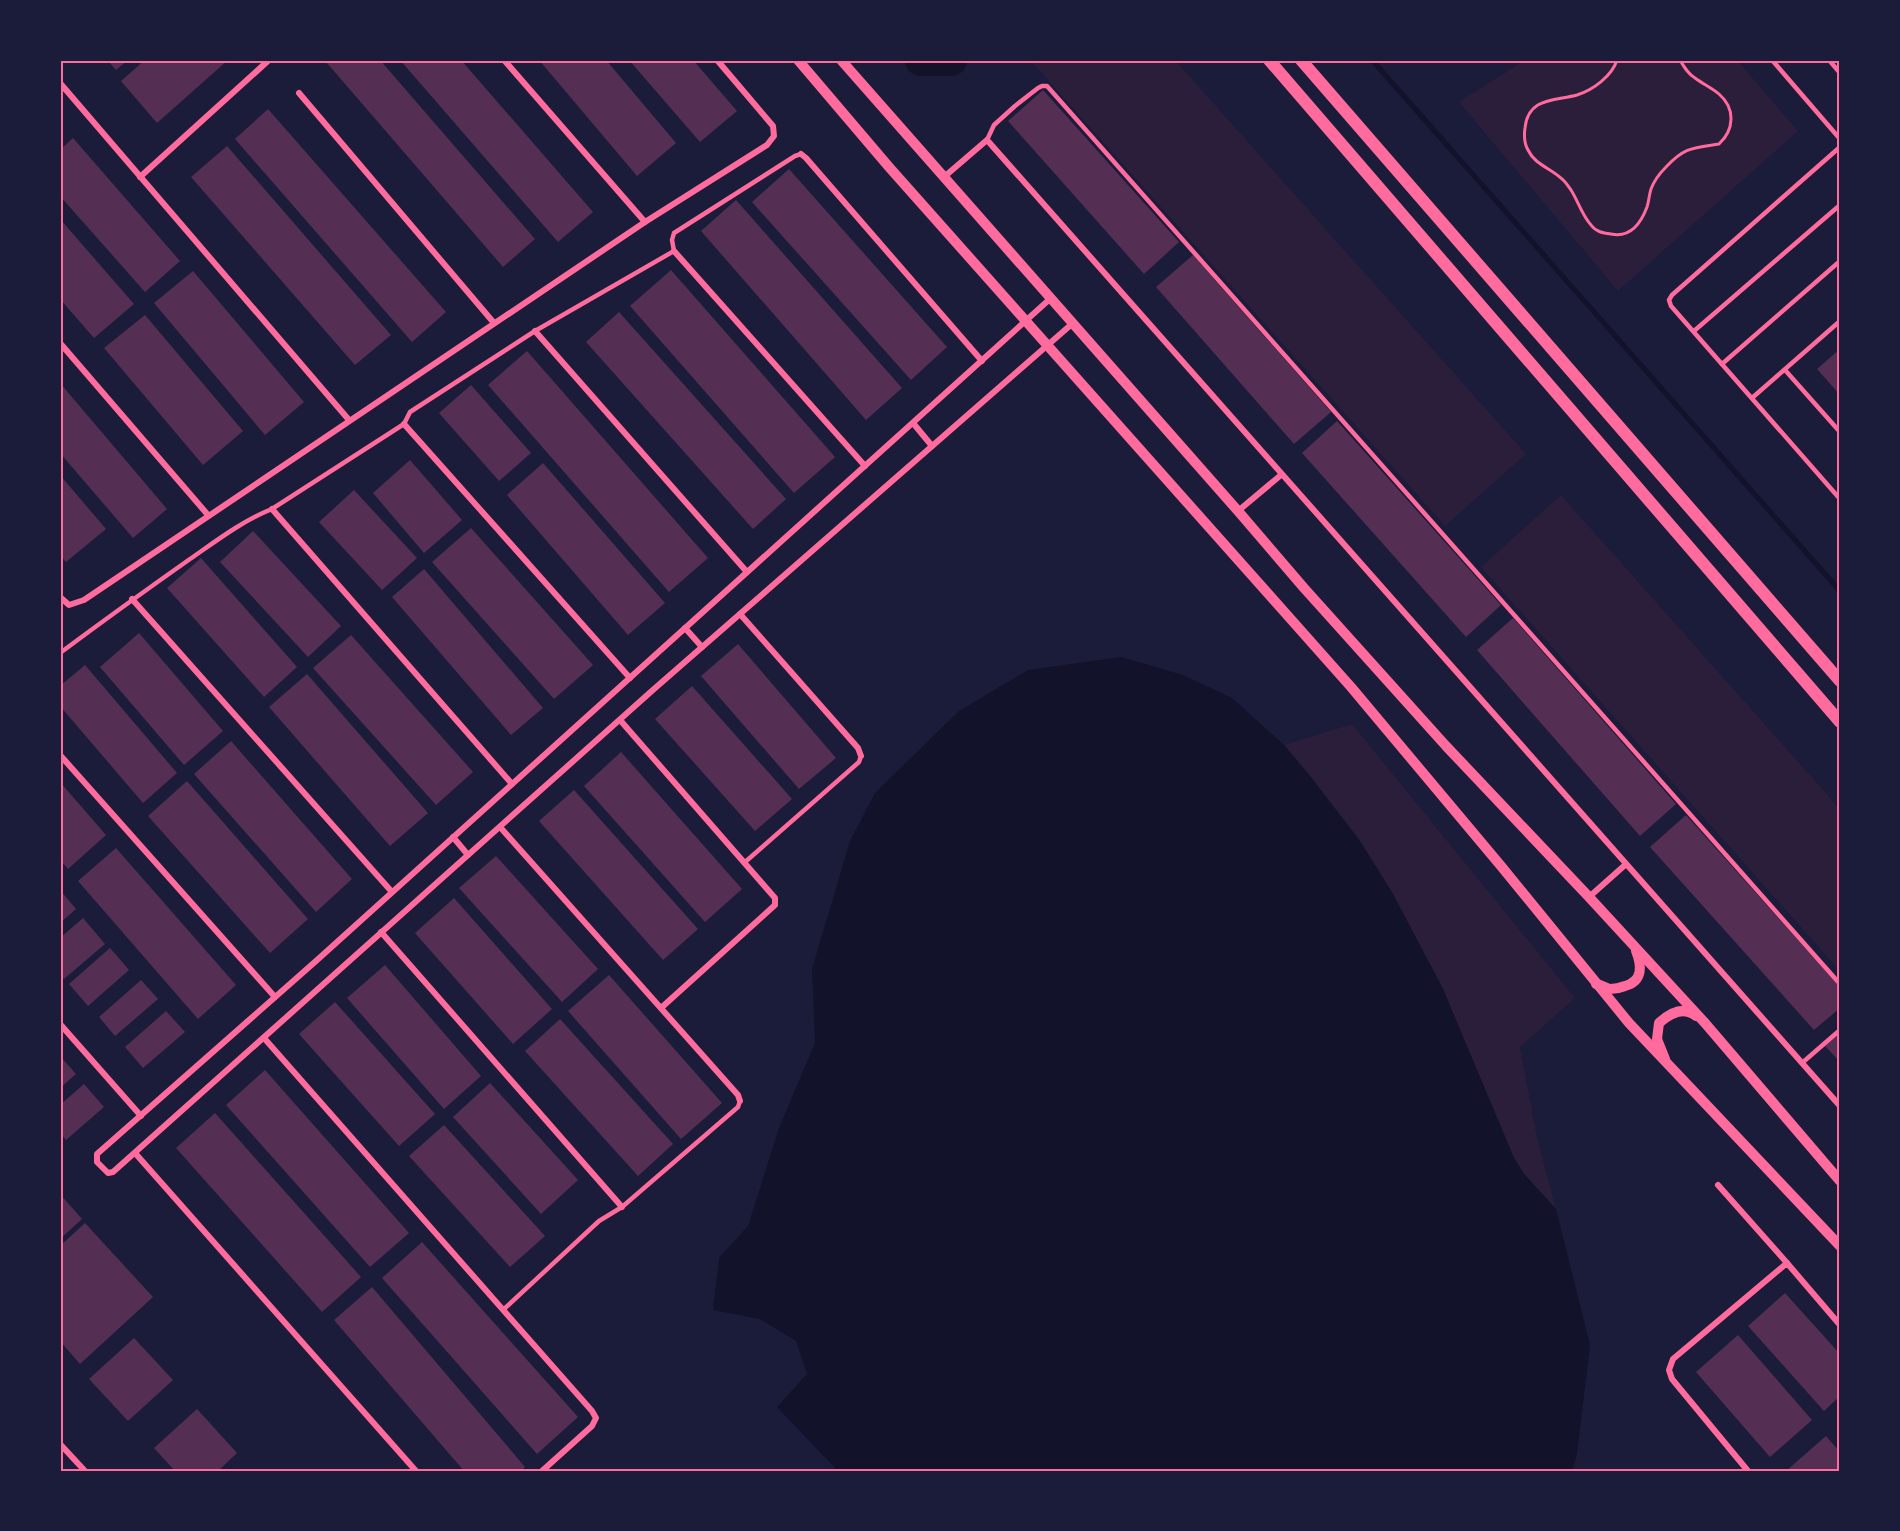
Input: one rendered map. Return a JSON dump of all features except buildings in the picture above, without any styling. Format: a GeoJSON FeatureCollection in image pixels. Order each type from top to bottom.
{"type":"FeatureCollection","features":[{"type":"Feature","properties":{"kind":"main road"},"geometry":{"type":"LineString","coordinates":[[1269,60],[1840,722]]}},
{"type":"Feature","properties":{"kind":"main road"},"geometry":{"type":"LineString","coordinates":[[1301,60],[1840,681]]}},
{"type":"Feature","properties":{"kind":"street"},"geometry":{"type":"LineString","coordinates":[[140,177],[269,60]]}},
{"type":"Feature","properties":{"kind":"street"},"geometry":{"type":"LineString","coordinates":[[504,60],[645,222]]}},
{"type":"Feature","properties":{"kind":"street"},"geometry":{"type":"LineString","coordinates":[[60,597],[69,604],[84,600],[645,222],[767,145],[774,135],[773,126],[717,60]]}},
{"type":"Feature","properties":{"kind":"street"},"geometry":{"type":"LineString","coordinates":[[798,60],[1025,322],[1351,687],[1501,866],[1595,984],[1667,1065],[1840,1246]]}},
{"type":"Feature","properties":{"kind":"street"},"geometry":{"type":"LineString","coordinates":[[841,60],[1304,588],[1446,746],[1705,1023],[1840,1181]]}},
{"type":"Feature","properties":{"kind":"street"},"geometry":{"type":"LineString","coordinates":[[60,83],[349,420]]}},
{"type":"Feature","properties":{"kind":"street"},"geometry":{"type":"LineString","coordinates":[[299,93],[494,323]]}},
{"type":"Feature","properties":{"kind":"street"},"geometry":{"type":"LineString","coordinates":[[944,177],[987,140],[1840,1107]]}},
{"type":"Feature","properties":{"kind":"street"},"geometry":{"type":"LineString","coordinates":[[801,154],[982,361]]}},
{"type":"Feature","properties":{"kind":"street"},"geometry":{"type":"LineString","coordinates":[[674,251],[864,466]]}},
{"type":"Feature","properties":{"kind":"street"},"geometry":{"type":"LineString","coordinates":[[1051,298],[275,997],[97,1154],[98,1161],[108,1173],[113,1172],[135,1153],[702,647],[1073,323]]}},
{"type":"Feature","properties":{"kind":"street"},"geometry":{"type":"LineString","coordinates":[[535,331],[747,572]]}},
{"type":"Feature","properties":{"kind":"street"},"geometry":{"type":"LineString","coordinates":[[60,343],[208,515]]}},
{"type":"Feature","properties":{"kind":"street"},"geometry":{"type":"LineString","coordinates":[[913,423],[932,447]]}},
{"type":"Feature","properties":{"kind":"street"},"geometry":{"type":"LineString","coordinates":[[404,424],[630,678]]}},
{"type":"Feature","properties":{"kind":"street"},"geometry":{"type":"LineString","coordinates":[[1238,511],[1281,475]]}},
{"type":"Feature","properties":{"kind":"street"},"geometry":{"type":"LineString","coordinates":[[272,509],[512,784]]}},
{"type":"Feature","properties":{"kind":"street"},"geometry":{"type":"LineString","coordinates":[[132,599],[392,892]]}},
{"type":"Feature","properties":{"kind":"street"},"geometry":{"type":"LineString","coordinates":[[740,614],[858,748],[861,756]]}},
{"type":"Feature","properties":{"kind":"street"},"geometry":{"type":"LineString","coordinates":[[685,628],[702,647]]}},
{"type":"Feature","properties":{"kind":"street"},"geometry":{"type":"LineString","coordinates":[[620,720],[775,898],[775,905],[661,1008]]}},
{"type":"Feature","properties":{"kind":"street"},"geometry":{"type":"LineString","coordinates":[[60,755],[275,997]]}},
{"type":"Feature","properties":{"kind":"street"},"geometry":{"type":"LineString","coordinates":[[500,826],[738,1095],[740,1101]]}},
{"type":"Feature","properties":{"kind":"street"},"geometry":{"type":"LineString","coordinates":[[453,837],[468,855]]}},
{"type":"Feature","properties":{"kind":"street"},"geometry":{"type":"LineString","coordinates":[[1589,897],[1625,865]]}},
{"type":"Feature","properties":{"kind":"street"},"geometry":{"type":"LineString","coordinates":[[381,932],[622,1207]]}},
{"type":"Feature","properties":{"kind":"street"},"geometry":{"type":"LineString","coordinates":[[1595,984],[1612,989],[1632,984],[1639,978],[1641,963],[1633,945]]}},
{"type":"Feature","properties":{"kind":"street"},"geometry":{"type":"LineString","coordinates":[[1667,1065],[1657,1038],[1659,1023],[1669,1013],[1680,1011],[1692,1012],[1705,1023]]}},
{"type":"Feature","properties":{"kind":"street"},"geometry":{"type":"LineString","coordinates":[[60,1024],[141,1116]]}},
{"type":"Feature","properties":{"kind":"street"},"geometry":{"type":"LineString","coordinates":[[264,1038],[596,1418],[592,1426],[542,1471]]}},
{"type":"Feature","properties":{"kind":"street"},"geometry":{"type":"LineString","coordinates":[[135,1153],[416,1471]]}},
{"type":"Feature","properties":{"kind":"street"},"geometry":{"type":"LineString","coordinates":[[1718,1185],[1840,1325]]}},
{"type":"Feature","properties":{"kind":"street"},"geometry":{"type":"LineString","coordinates":[[1748,1471],[1672,1379],[1669,1370],[1673,1359],[1787,1263]]}},
{"type":"Feature","properties":{"kind":"street"},"geometry":{"type":"LineString","coordinates":[[60,1444],[85,1471]]}},
{"type":"Feature","properties":{"kind":"lane"},"geometry":{"type":"LineString","coordinates":[[1772,60],[1840,140]]}},
{"type":"Feature","properties":{"kind":"lane"},"geometry":{"type":"LineString","coordinates":[[1829,60],[1840,73]]}},
{"type":"Feature","properties":{"kind":"lane"},"geometry":{"type":"LineString","coordinates":[[987,140],[994,125],[1015,106],[1038,88],[1047,86],[1840,984]]}},
{"type":"Feature","properties":{"kind":"lane"},"geometry":{"type":"LineString","coordinates":[[1840,147],[1669,300],[1671,306],[1840,499]]}},
{"type":"Feature","properties":{"kind":"lane"},"geometry":{"type":"LineString","coordinates":[[60,654],[132,599],[254,517],[272,509],[404,424],[410,412],[535,331],[674,251],[672,240],[674,233],[801,154]]}},
{"type":"Feature","properties":{"kind":"lane"},"geometry":{"type":"LineString","coordinates":[[1694,331],[1840,205]]}},
{"type":"Feature","properties":{"kind":"lane"},"geometry":{"type":"LineString","coordinates":[[1722,364],[1840,261]]}},
{"type":"Feature","properties":{"kind":"lane"},"geometry":{"type":"LineString","coordinates":[[1752,398],[1840,321]]}},
{"type":"Feature","properties":{"kind":"lane"},"geometry":{"type":"LineString","coordinates":[[1785,369],[1840,432]]}},
{"type":"Feature","properties":{"kind":"lane"},"geometry":{"type":"LineString","coordinates":[[744,863],[859,762],[861,756]]}},
{"type":"Feature","properties":{"kind":"lane"},"geometry":{"type":"LineString","coordinates":[[1802,1063],[1840,1030]]}},
{"type":"Feature","properties":{"kind":"lane"},"geometry":{"type":"LineString","coordinates":[[502,1311],[599,1221],[622,1207],[738,1107],[740,1101]]}},
{"type":"Feature","properties":{"kind":"path"},"geometry":{"type":"LineString","coordinates":[[1617,60],[1611,72],[1589,90],[1538,104],[1525,123],[1524,136],[1528,150],[1534,159],[1562,178],[1590,225],[1598,232],[1614,235],[1625,234],[1641,219],[1651,190],[1666,167],[1683,152],[1693,147],[1719,144],[1730,130],[1730,109],[1725,99],[1694,78],[1680,60]]}},
{"type":"Feature","properties":{"kind":"shaded area"},"geometry":{"type":"Polygon","coordinates":[[[1030,60],[1175,60],[1526,454],[1445,526],[1030,60]]]}},
{"type":"Feature","properties":{"kind":"shaded area"},"geometry":{"type":"Polygon","coordinates":[[[1525,60],[1737,60],[1798,131],[1618,291],[1459,102],[1525,60]]]}},
{"type":"Feature","properties":{"kind":"shaded area"},"geometry":{"type":"Polygon","coordinates":[[[1561,495],[1840,809],[1840,971],[1481,567],[1561,495]]]}},
{"type":"Feature","properties":{"kind":"shaded area"},"geometry":{"type":"Polygon","coordinates":[[[1121,657],[1183,675],[1232,698],[1284,745],[1310,776],[1360,841],[1393,894],[1443,989],[1514,1158],[1524,1174],[1556,1209],[1590,1345],[1577,1454],[1572,1471],[838,1471],[777,1407],[807,1374],[796,1341],[760,1319],[713,1310],[719,1258],[748,1226],[779,1128],[815,1043],[812,969],[850,841],[875,793],[959,711],[1028,670],[1121,657]]]}},
{"type":"Feature","properties":{"kind":"shaded area"},"geometry":{"type":"Polygon","coordinates":[[[1352,724],[1575,998],[1520,1047],[1537,1138],[1556,1209],[1524,1174],[1514,1158],[1443,989],[1393,894],[1360,841],[1284,745],[1352,724]]]}},
{"type":"Feature","properties":{"kind":"waterway"},"geometry":{"type":"LineString","coordinates":[[921,60],[951,60]]}},
{"type":"Feature","properties":{"kind":"waterway"},"geometry":{"type":"LineString","coordinates":[[1372,60],[1840,591]]}}]}
